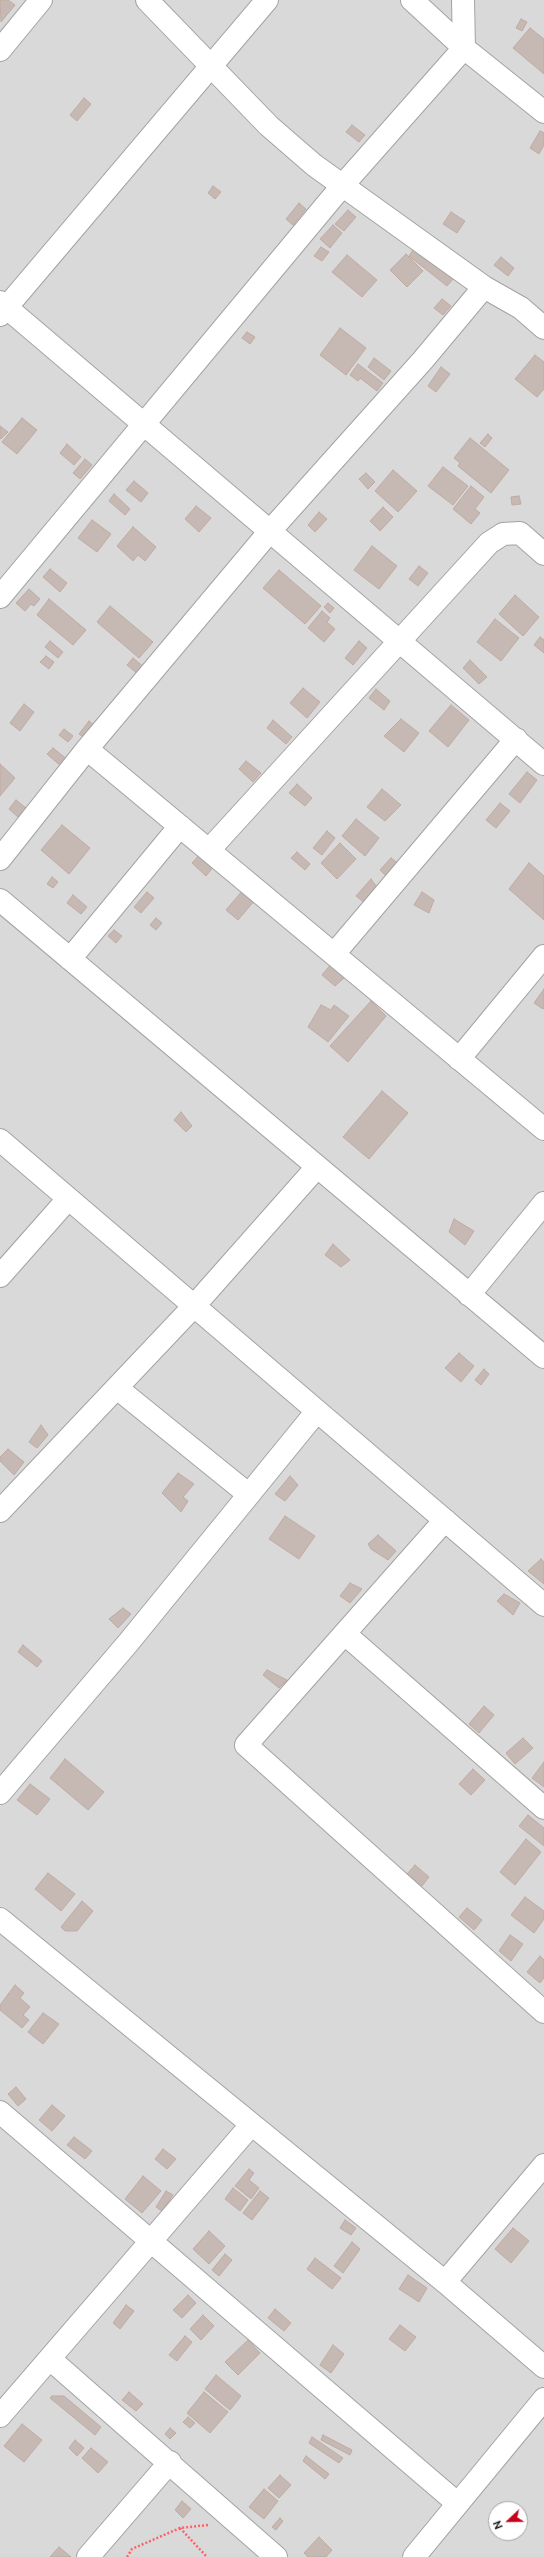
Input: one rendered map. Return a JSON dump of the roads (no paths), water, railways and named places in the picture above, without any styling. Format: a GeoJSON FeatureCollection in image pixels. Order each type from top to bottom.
{"type":"FeatureCollection","features":[{"type":"Feature","properties":{"kind":"street"},"geometry":{"type":"LineString","coordinates":[[0,50],[41,0]]}},
{"type":"Feature","properties":{"kind":"street"},"geometry":{"type":"LineString","coordinates":[[147,0],[269,126],[314,165],[484,287],[521,308],[544,328]]}},
{"type":"Feature","properties":{"kind":"street"},"geometry":{"type":"LineString","coordinates":[[267,0],[212,68],[2,308],[145,424],[544,764]]}},
{"type":"Feature","properties":{"kind":"street"},"geometry":{"type":"LineString","coordinates":[[412,0],[464,48],[544,112]]}},
{"type":"Feature","properties":{"kind":"street"},"geometry":{"type":"LineString","coordinates":[[0,597],[342,186],[464,48],[464,0]]}},
{"type":"Feature","properties":{"kind":"street"},"geometry":{"type":"LineString","coordinates":[[0,859],[87,749],[270,531],[423,360],[484,287]]}},
{"type":"Feature","properties":{"kind":"street"},"geometry":{"type":"LineString","coordinates":[[209,850],[489,543],[504,534],[520,533],[544,554]]}},
{"type":"Feature","properties":{"kind":"street"},"geometry":{"type":"LineString","coordinates":[[334,954],[516,739]]}},
{"type":"Feature","properties":{"kind":"street"},"geometry":{"type":"LineString","coordinates":[[87,749],[544,1129]]}},
{"type":"Feature","properties":{"kind":"street"},"geometry":{"type":"LineString","coordinates":[[70,959],[180,826]]}},
{"type":"Feature","properties":{"kind":"street"},"geometry":{"type":"LineString","coordinates":[[0,900],[544,1357]]}},
{"type":"Feature","properties":{"kind":"street"},"geometry":{"type":"LineString","coordinates":[[459,1059],[544,956]]}},
{"type":"Feature","properties":{"kind":"street"},"geometry":{"type":"LineString","coordinates":[[0,1140],[544,1605]]}},
{"type":"Feature","properties":{"kind":"street"},"geometry":{"type":"LineString","coordinates":[[0,1511],[194,1306],[317,1167]]}},
{"type":"Feature","properties":{"kind":"street"},"geometry":{"type":"LineString","coordinates":[[0,1276],[68,1199]]}},
{"type":"Feature","properties":{"kind":"street"},"geometry":{"type":"LineString","coordinates":[[469,1295],[544,1203]]}},
{"type":"Feature","properties":{"kind":"street"},"geometry":{"type":"LineString","coordinates":[[117,1388],[248,1494]]}},
{"type":"Feature","properties":{"kind":"street"},"geometry":{"type":"LineString","coordinates":[[0,1793],[128,1643],[317,1411]]}},
{"type":"Feature","properties":{"kind":"street"},"geometry":{"type":"LineString","coordinates":[[445,1520],[246,1745],[544,2012]]}},
{"type":"Feature","properties":{"kind":"street"},"geometry":{"type":"LineString","coordinates":[[345,1634],[544,1808]]}},
{"type":"Feature","properties":{"kind":"street"},"geometry":{"type":"LineString","coordinates":[[0,1919],[445,2282],[544,2367]]}},
{"type":"Feature","properties":{"kind":"street"},"geometry":{"type":"LineString","coordinates":[[0,2112],[457,2503]]}},
{"type":"Feature","properties":{"kind":"street"},"geometry":{"type":"LineString","coordinates":[[0,2416],[251,2125]]}},
{"type":"Feature","properties":{"kind":"street"},"geometry":{"type":"LineString","coordinates":[[445,2282],[544,2165]]}},
{"type":"Feature","properties":{"kind":"street"},"geometry":{"type":"LineString","coordinates":[[50,2359],[170,2462],[276,2557]]}},
{"type":"Feature","properties":{"kind":"street"},"geometry":{"type":"LineString","coordinates":[[414,2557],[544,2399]]}},
{"type":"Feature","properties":{"kind":"street"},"geometry":{"type":"LineString","coordinates":[[88,2557],[170,2462]]}}]}
